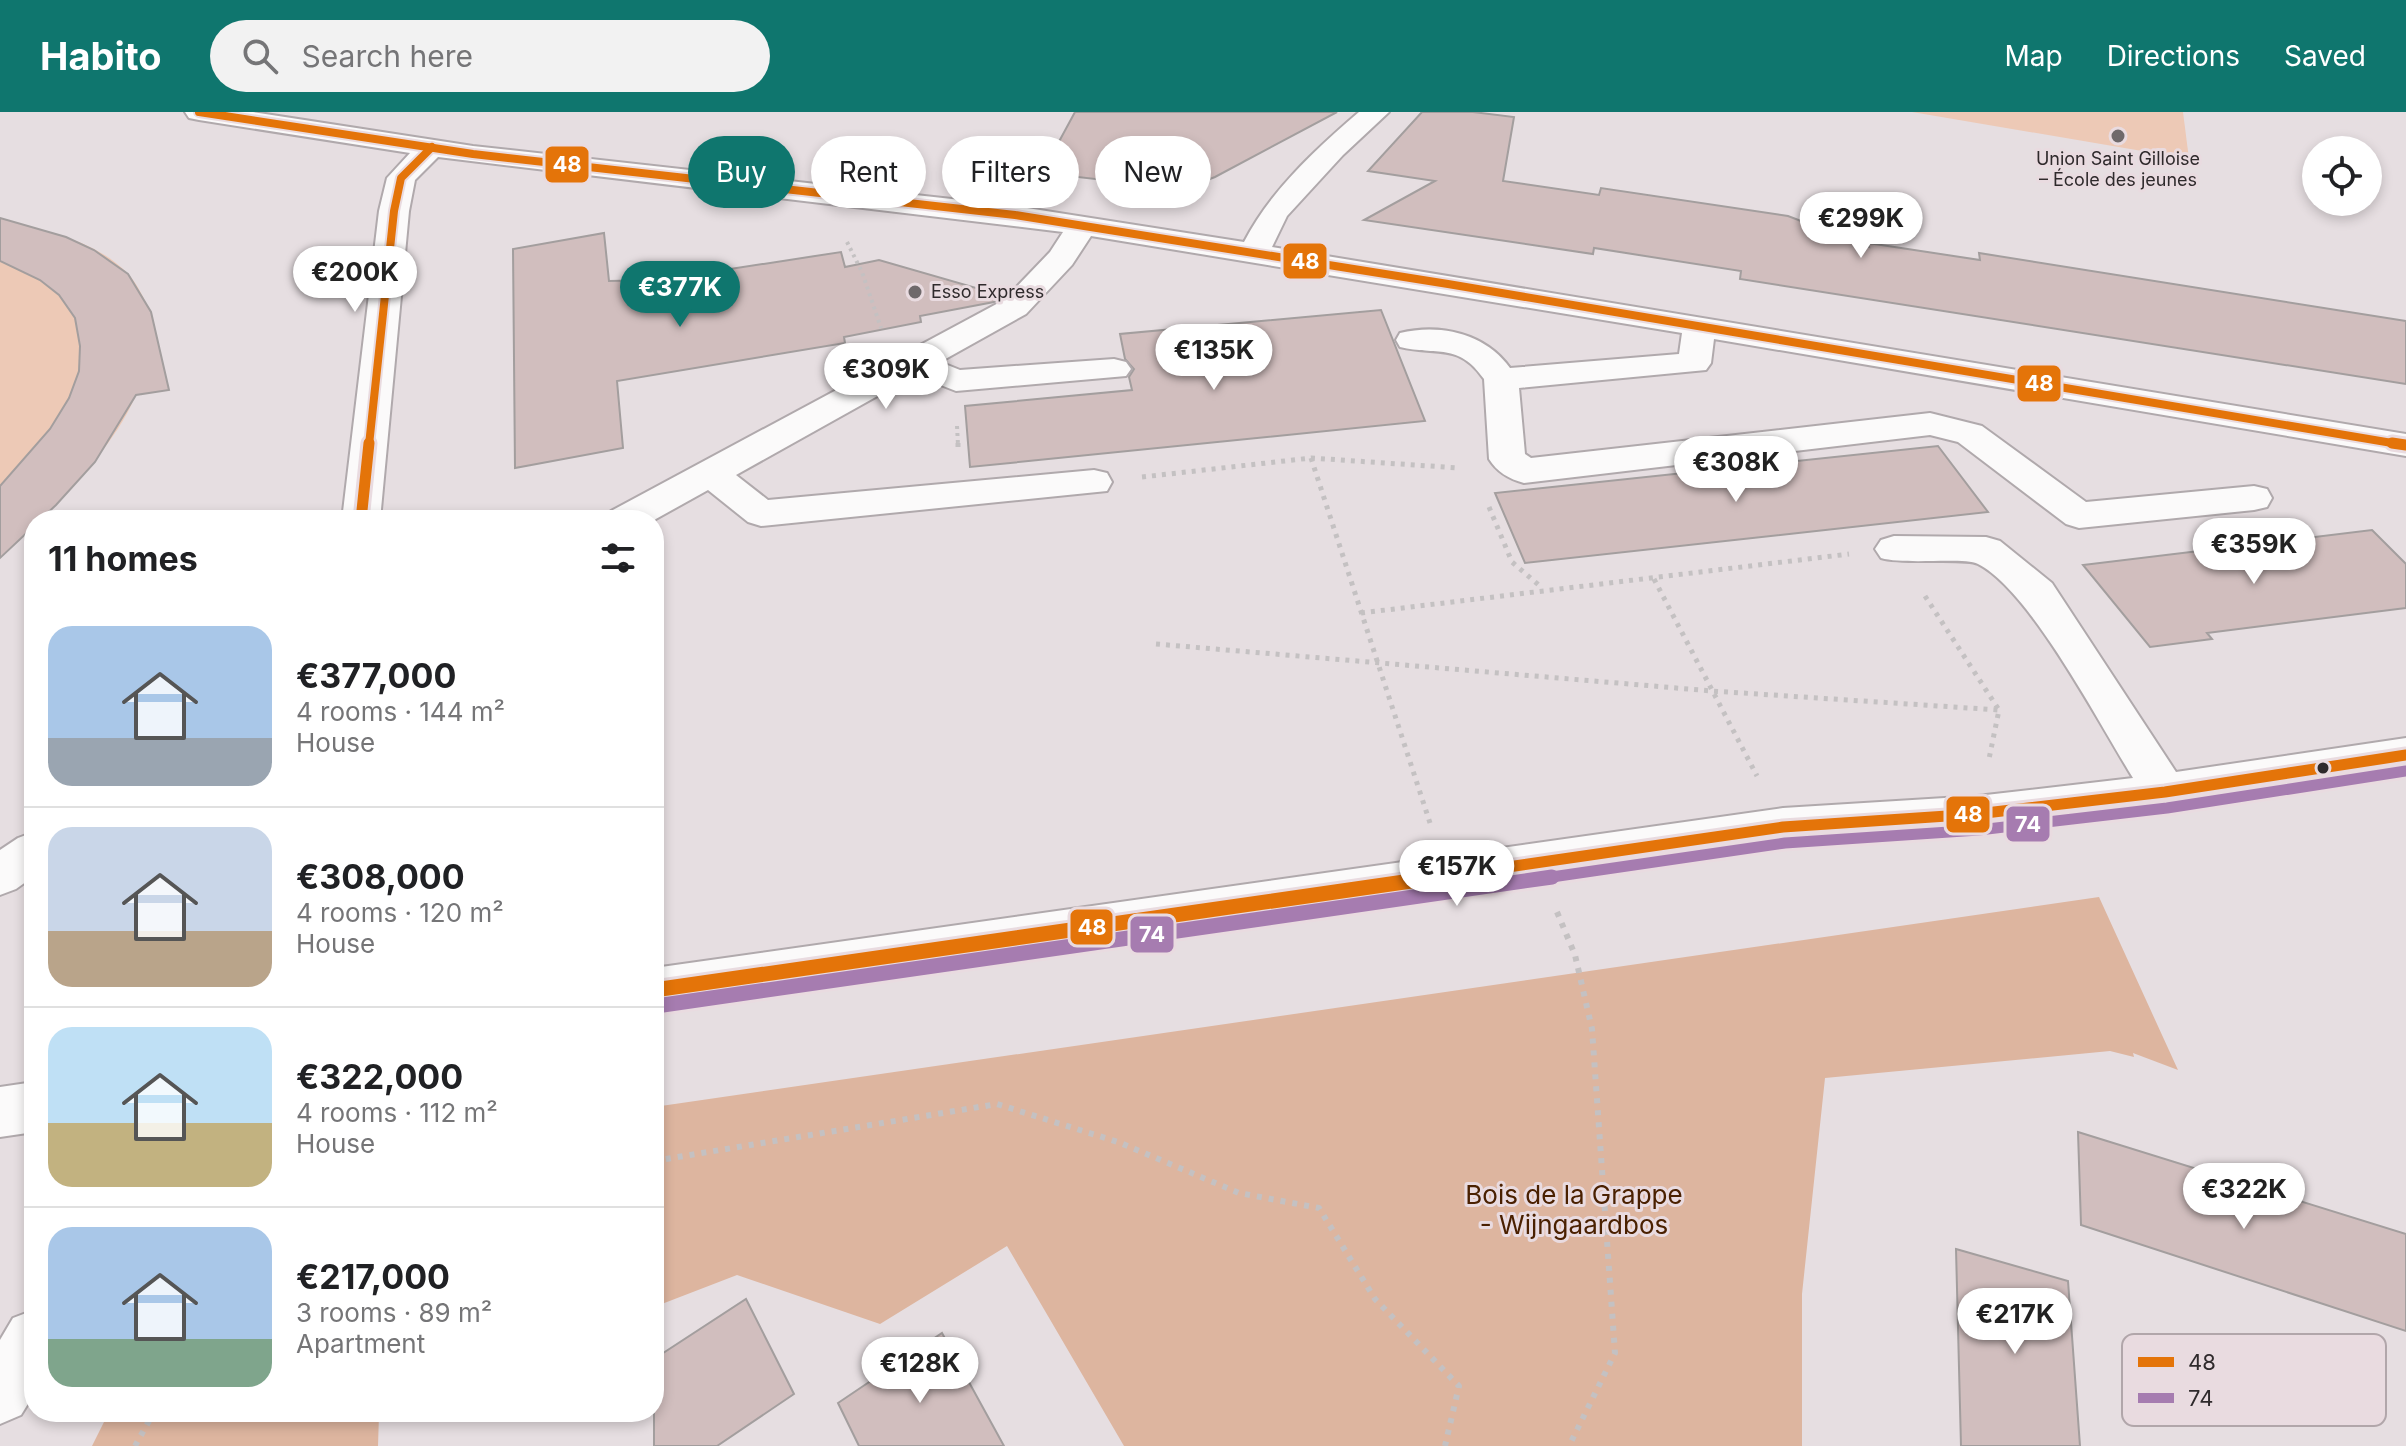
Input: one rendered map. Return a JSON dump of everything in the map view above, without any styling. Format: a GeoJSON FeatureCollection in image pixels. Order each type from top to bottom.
{"type":"FeatureCollection","features":[{"type":"Feature","properties":{"kind":"street"},"geometry":{"type":"LineString","coordinates":[[199,112],[432,147],[1083,225],[2406,445]]}},
{"type":"Feature","properties":{"kind":"street"},"geometry":{"type":"LineString","coordinates":[[1253,254],[1274,213],[1333,149],[1375,112]]}},
{"type":"Feature","properties":{"kind":"street"},"geometry":{"type":"LineString","coordinates":[[361,137],[387,113]]}},
{"type":"Feature","properties":{"kind":"street"},"geometry":{"type":"LineString","coordinates":[[362,510],[394,211],[401,178],[432,147]]}},
{"type":"Feature","properties":{"kind":"street"},"geometry":{"type":"LineString","coordinates":[[643,510],[1015,307],[1061,258],[1083,225]]}},
{"type":"Feature","properties":{"kind":"street"},"geometry":{"type":"LineString","coordinates":[[1501,379],[1694,363],[1699,326]]}},
{"type":"Feature","properties":{"kind":"street"},"geometry":{"type":"LineString","coordinates":[[1412,340],[1453,341],[1485,354],[1501,379],[1507,459],[1524,471],[1930,424],[1970,434],[2079,515],[2254,498]]}},
{"type":"Feature","properties":{"kind":"street"},"geometry":{"type":"LineString","coordinates":[[915,363],[956,381],[1114,369]]}},
{"type":"Feature","properties":{"kind":"street"},"geometry":{"type":"LineString","coordinates":[[711,474],[761,513],[1094,482]]}},
{"type":"Feature","properties":{"kind":"street"},"geometry":{"type":"LineString","coordinates":[[1894,549],[1986,550],[2038,593],[2165,792]]}},
{"type":"Feature","properties":{"kind":"street"},"geometry":{"type":"LineString","coordinates":[[664,989],[1783,827],[1977,814],[2165,792],[2406,755]]}},
{"type":"Feature","properties":{"kind":"street"},"geometry":{"type":"LineString","coordinates":[[0,875],[24,858]]}},
{"type":"Feature","properties":{"kind":"street"},"geometry":{"type":"LineString","coordinates":[[0,1112],[24,1108]]}},
{"type":"Feature","properties":{"kind":"street"},"geometry":{"type":"LineString","coordinates":[[0,1394],[24,1355]]}},
{"type":"Feature","properties":{"kind":"path"},"geometry":{"type":"LineString","coordinates":[[847,243],[862,272],[884,338],[915,363]]}},
{"type":"Feature","properties":{"kind":"path"},"geometry":{"type":"LineString","coordinates":[[951,378],[956,389],[960,495]]}},
{"type":"Feature","properties":{"kind":"path"},"geometry":{"type":"LineString","coordinates":[[1094,482],[1311,458],[1471,468]]}},
{"type":"Feature","properties":{"kind":"path"},"geometry":{"type":"LineString","coordinates":[[1311,458],[1446,874]]}},
{"type":"Feature","properties":{"kind":"path"},"geometry":{"type":"LineString","coordinates":[[1487,502],[1512,562],[1541,588]]}},
{"type":"Feature","properties":{"kind":"path"},"geometry":{"type":"LineString","coordinates":[[1361,613],[1541,588],[1654,579],[1894,549],[1999,710],[1977,814]]}},
{"type":"Feature","properties":{"kind":"path"},"geometry":{"type":"LineString","coordinates":[[1654,579],[1783,827]]}},
{"type":"Feature","properties":{"kind":"path"},"geometry":{"type":"LineString","coordinates":[[1156,644],[1712,691],[1999,710]]}},
{"type":"Feature","properties":{"kind":"path"},"geometry":{"type":"LineString","coordinates":[[1569,1446],[1615,1353],[1592,1029],[1575,955]]}},
{"type":"Feature","properties":{"kind":"path"},"geometry":{"type":"LineString","coordinates":[[664,1159],[997,1104],[1118,1142],[1239,1193],[1319,1208],[1375,1299],[1459,1386],[1445,1446]]}},
{"type":"Feature","properties":{"kind":"path"},"geometry":{"type":"LineString","coordinates":[[135,1446],[148,1422]]}},
{"type":"Feature","properties":{"kind":"shaded area","name":"Union Saint Gilloise – École des jeunes"},"geometry":{"type":"Polygon","coordinates":[[[1912,112],[2183,112],[2189,159],[1912,112]]]}},
{"type":"Feature","properties":{"kind":"shaded area"},"geometry":{"type":"Polygon","coordinates":[[[0,221],[68,238],[101,253],[132,278],[151,312],[141,377],[123,420],[92,463],[46,510],[24,510],[24,532],[0,557],[0,221]]]}},
{"type":"Feature","properties":{"kind":"green space","name":"Bois de la Grappe - Wijngaardbos"},"geometry":{"type":"Polygon","coordinates":[[[2099,897],[2178,1070],[2133,1053],[2134,1057],[2110,1051],[1825,1078],[1802,1294],[1802,1446],[1124,1446],[1007,1246],[880,1324],[737,1275],[664,1303],[664,1106],[2099,897]]]}},
{"type":"Feature","properties":{"kind":"green space"},"geometry":{"type":"Polygon","coordinates":[[[104,1422],[379,1422],[378,1446],[92,1446],[104,1422]]]}},
{"type":"Feature","properties":{"kind":"building"},"geometry":{"type":"Polygon","coordinates":[[[1075,112],[1337,112],[1211,179],[1211,136],[1095,136],[1095,179],[1079,177],[1079,136],[1062,136],[1075,112]]]}},
{"type":"Feature","properties":{"kind":"building"},"geometry":{"type":"Polygon","coordinates":[[[1422,112],[1473,112],[1514,117],[1503,181],[1599,195],[1601,188],[1788,216],[1869,247],[1868,243],[1980,260],[1979,253],[2406,321],[2406,384],[1740,279],[1741,271],[1594,248],[1593,254],[1364,220],[1435,181],[1368,171],[1422,112]]]}},
{"type":"Feature","properties":{"kind":"building"},"geometry":{"type":"Polygon","coordinates":[[[0,218],[66,237],[94,250],[128,274],[151,312],[169,390],[136,395],[95,462],[56,505],[51,510],[24,510],[24,535],[0,558],[0,486],[50,429],[69,398],[79,371],[80,346],[75,318],[59,295],[40,280],[0,261],[0,218]]]}},
{"type":"Feature","properties":{"kind":"building"},"geometry":{"type":"Polygon","coordinates":[[[604,233],[609,281],[659,280],[841,252],[845,267],[879,260],[1004,296],[994,302],[920,316],[921,322],[844,337],[845,343],[617,381],[623,448],[515,468],[513,249],[604,233]]]}},
{"type":"Feature","properties":{"kind":"building"},"geometry":{"type":"Polygon","coordinates":[[[1381,310],[1425,421],[970,467],[965,406],[1132,390],[1129,377],[1134,369],[1125,359],[1120,334],[1381,310]]]}},
{"type":"Feature","properties":{"kind":"building"},"geometry":{"type":"Polygon","coordinates":[[[1938,446],[1988,512],[1525,563],[1495,493],[1938,446]]]}},
{"type":"Feature","properties":{"kind":"building"},"geometry":{"type":"Polygon","coordinates":[[[2372,530],[2406,564],[2406,608],[2207,633],[2212,639],[2150,647],[2083,565],[2372,530]]]}},
{"type":"Feature","properties":{"kind":"building"},"geometry":{"type":"Polygon","coordinates":[[[2078,1132],[2406,1234],[2406,1331],[2081,1225],[2078,1132]]]}},
{"type":"Feature","properties":{"kind":"building"},"geometry":{"type":"Polygon","coordinates":[[[1956,1249],[2068,1281],[2080,1446],[1961,1446],[1956,1249]]]}},
{"type":"Feature","properties":{"kind":"building"},"geometry":{"type":"Polygon","coordinates":[[[746,1299],[794,1394],[717,1446],[654,1446],[654,1422],[664,1422],[664,1352],[746,1299]]]}},
{"type":"Feature","properties":{"kind":"building"},"geometry":{"type":"Polygon","coordinates":[[[942,1333],[1004,1446],[859,1446],[838,1403],[942,1333]]]}},
{"type":"Feature","properties":{"kind":"transit line","name":"48"},"geometry":{"type":"LineString","coordinates":[[199,112],[473,154],[1015,215],[1448,284],[2406,445]]}},
{"type":"Feature","properties":{"kind":"transit line","name":"48"},"geometry":{"type":"LineString","coordinates":[[362,510],[394,211],[401,178],[432,147]]}},
{"type":"Feature","properties":{"kind":"transit line","name":"48"},"geometry":{"type":"LineString","coordinates":[[664,989],[1783,827],[1977,814],[2165,792],[2406,755]]}},
{"type":"Feature","properties":{"kind":"transit line","name":"74"},"geometry":{"type":"LineString","coordinates":[[664,1005],[1785,843],[1979,830],[2167,808],[2406,771]]}},
{"type":"Feature","properties":{"kind":"place","name":"Union Saint Gilloise – École des jeunes"},"geometry":{"type":"Point","coordinates":[2118,136]}},
{"type":"Feature","properties":{"kind":"place","name":"Esso Express"},"geometry":{"type":"Point","coordinates":[915,292]}}]}
